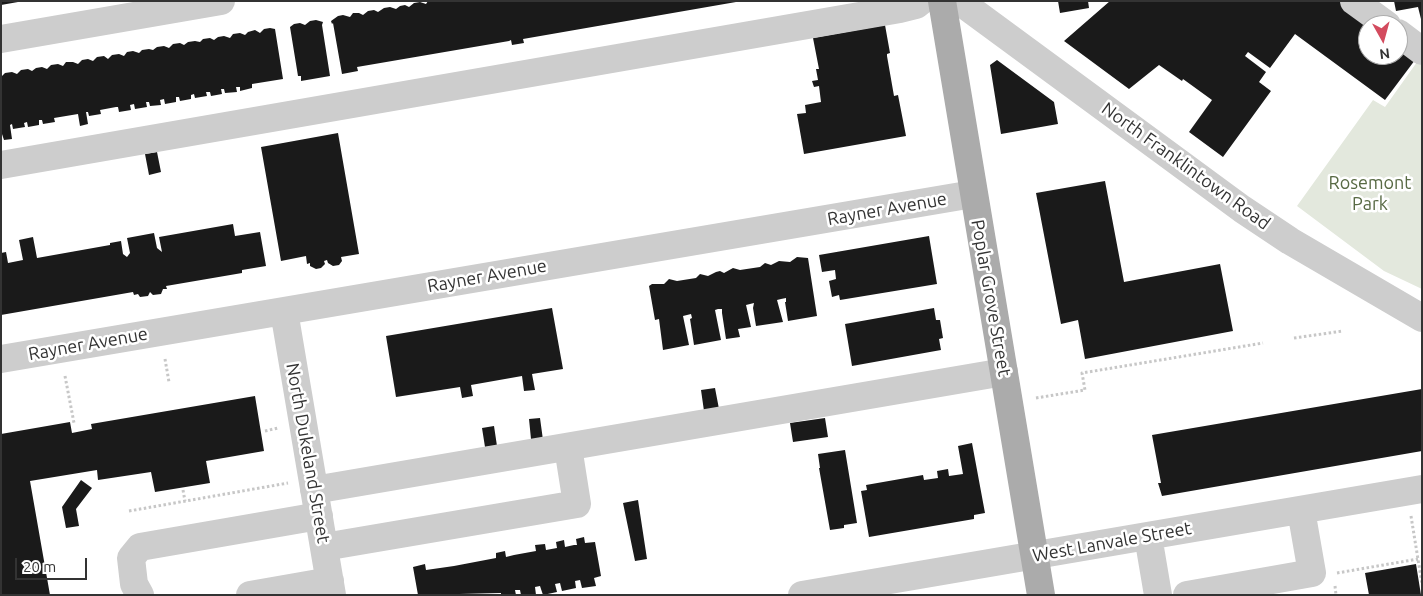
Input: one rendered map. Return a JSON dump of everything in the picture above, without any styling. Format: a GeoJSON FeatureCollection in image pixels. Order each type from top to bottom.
{"type":"FeatureCollection","features":[{"type":"Feature","properties":{"kind":"main road","name":"Poplar Grove Street"},"geometry":{"type":"LineString","coordinates":[[942,1],[1041,595]]}},
{"type":"Feature","properties":{"kind":"street"},"geometry":{"type":"LineString","coordinates":[[1,39],[81,13],[221,1]]}},
{"type":"Feature","properties":{"kind":"street"},"geometry":{"type":"LineString","coordinates":[[1,165],[890,10],[916,5],[921,1]]}},
{"type":"Feature","properties":{"kind":"street","name":"North Franklintown Road"},"geometry":{"type":"LineString","coordinates":[[959,1],[1242,209],[1290,241],[1422,318]]}},
{"type":"Feature","properties":{"kind":"street"},"geometry":{"type":"LineString","coordinates":[[1358,3],[1373,15]]}},
{"type":"Feature","properties":{"kind":"street"},"geometry":{"type":"LineString","coordinates":[[1408,40],[1422,51]]}},
{"type":"Feature","properties":{"kind":"street","name":"Rayner Avenue"},"geometry":{"type":"LineString","coordinates":[[1,359],[973,194]]}},
{"type":"Feature","properties":{"kind":"street","name":"North Dukeland Street"},"geometry":{"type":"LineString","coordinates":[[284,311],[309,496],[324,547],[331,588]]}},
{"type":"Feature","properties":{"kind":"street"},"geometry":{"type":"LineString","coordinates":[[140,595],[134,584],[131,558],[140,547],[309,496],[568,447],[1004,372]]}},
{"type":"Feature","properties":{"kind":"street"},"geometry":{"type":"LineString","coordinates":[[324,547],[577,504],[568,447]]}},
{"type":"Feature","properties":{"kind":"street","name":"West Lanvale Street"},"geometry":{"type":"LineString","coordinates":[[802,595],[1301,510],[1416,500]]}},
{"type":"Feature","properties":{"kind":"street"},"geometry":{"type":"LineString","coordinates":[[1187,595],[1312,574],[1301,510]]}},
{"type":"Feature","properties":{"kind":"street"},"geometry":{"type":"LineString","coordinates":[[1148,536],[1158,595]]}},
{"type":"Feature","properties":{"kind":"street"},"geometry":{"type":"LineString","coordinates":[[250,595],[331,588]]}},
{"type":"Feature","properties":{"kind":"path"},"geometry":{"type":"LineString","coordinates":[[1294,338],[1343,331]]}},
{"type":"Feature","properties":{"kind":"path"},"geometry":{"type":"LineString","coordinates":[[1036,398],[1085,390],[1082,372],[1263,343]]}},
{"type":"Feature","properties":{"kind":"path"},"geometry":{"type":"LineString","coordinates":[[165,359],[169,382]]}},
{"type":"Feature","properties":{"kind":"path"},"geometry":{"type":"LineString","coordinates":[[65,376],[74,423]]}},
{"type":"Feature","properties":{"kind":"path"},"geometry":{"type":"LineString","coordinates":[[265,431],[284,427]]}},
{"type":"Feature","properties":{"kind":"path"},"geometry":{"type":"LineString","coordinates":[[183,490],[185,501]]}},
{"type":"Feature","properties":{"kind":"path"},"geometry":{"type":"LineString","coordinates":[[129,511],[185,501],[309,496]]}},
{"type":"Feature","properties":{"kind":"path"},"geometry":{"type":"LineString","coordinates":[[1416,500],[1418,559],[1422,584]]}},
{"type":"Feature","properties":{"kind":"path"},"geometry":{"type":"LineString","coordinates":[[1332,574],[1418,559]]}},
{"type":"Feature","properties":{"kind":"green space","name":"Rosemont Park"},"geometry":{"type":"Polygon","coordinates":[[[1417,62],[1422,65],[1422,289],[1384,271],[1297,206],[1373,100],[1385,107],[1417,62]]]}},
{"type":"Feature","properties":{"kind":"building"},"geometry":{"type":"Polygon","coordinates":[[[1,1],[17,1],[18,2],[1,5],[1,1]]]}},
{"type":"Feature","properties":{"kind":"building"},"geometry":{"type":"Polygon","coordinates":[[[428,1],[736,2],[523,39],[524,43],[512,45],[511,40],[357,67],[358,71],[342,74],[333,23],[331,21],[338,16],[350,17],[353,13],[363,15],[368,11],[374,10],[378,12],[384,8],[396,9],[405,5],[409,7],[414,3],[426,4],[428,1]]]}},
{"type":"Feature","properties":{"kind":"building"},"geometry":{"type":"Polygon","coordinates":[[[1058,1],[1088,1],[1089,8],[1060,13],[1058,1]]]}},
{"type":"Feature","properties":{"kind":"building"},"geometry":{"type":"Polygon","coordinates":[[[1110,1],[1343,1],[1358,15],[1358,65],[1408,65],[1408,48],[1418,56],[1385,100],[1295,34],[1270,68],[1248,52],[1245,56],[1266,72],[1259,82],[1271,91],[1223,157],[1189,132],[1212,100],[1183,79],[1182,81],[1159,65],[1129,89],[1064,41],[1110,1]]]}},
{"type":"Feature","properties":{"kind":"building"},"geometry":{"type":"Polygon","coordinates":[[[1394,1],[1422,1],[1422,23],[1418,7],[1396,11],[1394,1]]]}},
{"type":"Feature","properties":{"kind":"building"},"geometry":{"type":"Polygon","coordinates":[[[310,21],[323,22],[330,76],[301,81],[301,76],[298,76],[290,27],[300,23],[305,25],[310,21]]]}},
{"type":"Feature","properties":{"kind":"building"},"geometry":{"type":"Polygon","coordinates":[[[885,25],[890,53],[887,56],[894,96],[898,95],[906,136],[804,154],[797,114],[806,113],[805,105],[821,102],[819,86],[814,87],[812,81],[818,80],[816,69],[819,69],[813,38],[885,25]]]}},
{"type":"Feature","properties":{"kind":"building"},"geometry":{"type":"Polygon","coordinates":[[[264,29],[275,29],[283,79],[252,84],[252,88],[240,91],[240,87],[236,87],[237,92],[225,93],[224,89],[221,89],[222,94],[211,96],[210,92],[206,92],[207,96],[195,98],[194,94],[191,95],[191,99],[180,101],[179,97],[176,97],[176,102],[165,104],[164,99],[160,100],[161,105],[150,106],[149,102],[146,102],[147,107],[135,109],[134,104],[130,105],[131,110],[119,112],[118,107],[116,107],[100,110],[101,114],[89,116],[88,112],[86,112],[88,124],[80,126],[78,114],[54,118],[55,122],[43,124],[42,120],[39,120],[39,125],[28,127],[27,122],[24,123],[25,127],[13,129],[12,124],[10,125],[12,139],[4,140],[1,131],[1,77],[5,73],[12,72],[17,74],[21,70],[28,69],[32,71],[42,67],[47,69],[51,65],[58,64],[63,66],[66,62],[78,64],[82,60],[88,59],[93,61],[97,57],[104,56],[108,59],[112,55],[119,54],[124,56],[127,52],[139,53],[142,50],[153,50],[157,47],[164,46],[169,48],[173,44],[180,43],[184,45],[188,42],[200,42],[203,39],[210,38],[214,40],[224,36],[230,38],[233,34],[240,33],[245,35],[255,30],[260,33],[264,29]]]}},
{"type":"Feature","properties":{"kind":"building"},"geometry":{"type":"Polygon","coordinates":[[[997,60],[1054,102],[1058,124],[1001,134],[990,65],[997,60]]]}},
{"type":"Feature","properties":{"kind":"building"},"geometry":{"type":"Polygon","coordinates":[[[338,133],[359,254],[341,257],[342,261],[339,265],[333,266],[327,260],[324,261],[325,264],[321,268],[316,269],[310,266],[310,263],[307,264],[306,256],[281,261],[261,147],[338,133]]]}},
{"type":"Feature","properties":{"kind":"building"},"geometry":{"type":"Polygon","coordinates":[[[157,152],[161,172],[149,175],[145,154],[157,152]]]}},
{"type":"Feature","properties":{"kind":"building"},"geometry":{"type":"Polygon","coordinates":[[[1105,181],[1124,282],[1220,264],[1233,331],[1085,359],[1078,320],[1061,324],[1036,193],[1105,181]]]}},
{"type":"Feature","properties":{"kind":"building"},"geometry":{"type":"Polygon","coordinates":[[[233,224],[235,236],[260,232],[266,266],[242,270],[242,273],[166,286],[167,289],[163,289],[161,294],[153,295],[150,292],[148,296],[140,297],[138,294],[134,295],[133,292],[1,315],[1,253],[6,252],[8,263],[23,260],[19,240],[33,237],[37,258],[110,245],[110,243],[121,241],[123,254],[127,257],[130,253],[127,238],[154,233],[157,248],[162,252],[159,237],[233,224]]]}},
{"type":"Feature","properties":{"kind":"building"},"geometry":{"type":"Polygon","coordinates":[[[929,236],[937,284],[840,300],[839,295],[832,297],[829,281],[836,279],[835,270],[822,272],[819,255],[929,236]]]}},
{"type":"Feature","properties":{"kind":"building"},"geometry":{"type":"Polygon","coordinates":[[[797,257],[808,258],[817,316],[788,321],[786,298],[777,300],[783,322],[756,326],[754,303],[746,305],[751,327],[738,329],[740,337],[726,339],[722,309],[718,309],[715,310],[721,340],[694,345],[691,314],[683,316],[689,345],[663,350],[659,319],[655,320],[649,286],[652,284],[664,284],[669,279],[677,281],[696,278],[700,274],[708,276],[720,271],[724,273],[733,268],[740,270],[760,267],[765,263],[771,265],[779,261],[790,262],[797,257]]]}},
{"type":"Feature","properties":{"kind":"building"},"geometry":{"type":"Polygon","coordinates":[[[552,308],[563,369],[532,374],[535,390],[524,391],[522,376],[471,385],[473,396],[462,398],[460,387],[396,397],[386,336],[552,308]]]}},
{"type":"Feature","properties":{"kind":"building"},"geometry":{"type":"Polygon","coordinates":[[[934,308],[936,320],[940,320],[943,338],[939,339],[941,350],[852,366],[845,324],[934,308]]]}},
{"type":"Feature","properties":{"kind":"building"},"geometry":{"type":"Polygon","coordinates":[[[715,388],[719,409],[704,411],[701,390],[715,388]]]}},
{"type":"Feature","properties":{"kind":"building"},"geometry":{"type":"Polygon","coordinates":[[[1422,389],[1422,451],[1162,496],[1158,483],[1161,483],[1152,435],[1422,389]]]}},
{"type":"Feature","properties":{"kind":"building"},"geometry":{"type":"Polygon","coordinates":[[[255,396],[264,451],[206,461],[210,483],[155,492],[151,472],[98,480],[97,470],[30,481],[50,595],[1,595],[1,434],[70,422],[72,433],[92,429],[91,424],[255,396]]]}},
{"type":"Feature","properties":{"kind":"building"},"geometry":{"type":"Polygon","coordinates":[[[540,418],[543,440],[531,439],[529,419],[540,418]]]}},
{"type":"Feature","properties":{"kind":"building"},"geometry":{"type":"Polygon","coordinates":[[[825,418],[828,437],[793,442],[790,423],[825,418]]]}},
{"type":"Feature","properties":{"kind":"building"},"geometry":{"type":"Polygon","coordinates":[[[494,426],[497,446],[485,447],[482,428],[494,426]]]}},
{"type":"Feature","properties":{"kind":"building"},"geometry":{"type":"Polygon","coordinates":[[[972,443],[985,513],[974,515],[974,519],[869,537],[861,491],[867,490],[866,485],[923,475],[924,480],[938,478],[937,471],[948,469],[949,476],[963,474],[958,446],[972,443]]]}},
{"type":"Feature","properties":{"kind":"building"},"geometry":{"type":"Polygon","coordinates":[[[845,450],[857,523],[844,525],[844,528],[830,530],[818,454],[845,450]]]}},
{"type":"Feature","properties":{"kind":"building"},"geometry":{"type":"Polygon","coordinates":[[[81,480],[92,488],[76,509],[79,526],[66,528],[62,507],[81,480]]]}},
{"type":"Feature","properties":{"kind":"building"},"geometry":{"type":"Polygon","coordinates":[[[638,500],[647,559],[635,561],[623,503],[638,500]]]}},
{"type":"Feature","properties":{"kind":"building"},"geometry":{"type":"Polygon","coordinates":[[[584,537],[585,543],[595,542],[601,576],[594,578],[596,586],[582,588],[580,580],[575,581],[576,588],[562,591],[560,583],[555,584],[557,592],[543,595],[540,586],[535,587],[536,595],[521,595],[520,590],[515,590],[516,595],[501,595],[501,593],[418,595],[413,567],[425,564],[426,570],[454,566],[496,558],[496,553],[505,551],[506,557],[536,551],[535,545],[545,544],[546,550],[557,548],[556,542],[564,540],[565,547],[577,545],[576,539],[584,537]]]}},
{"type":"Feature","properties":{"kind":"building"},"geometry":{"type":"Polygon","coordinates":[[[1416,564],[1421,595],[1369,595],[1365,573],[1416,564]]]}}]}
